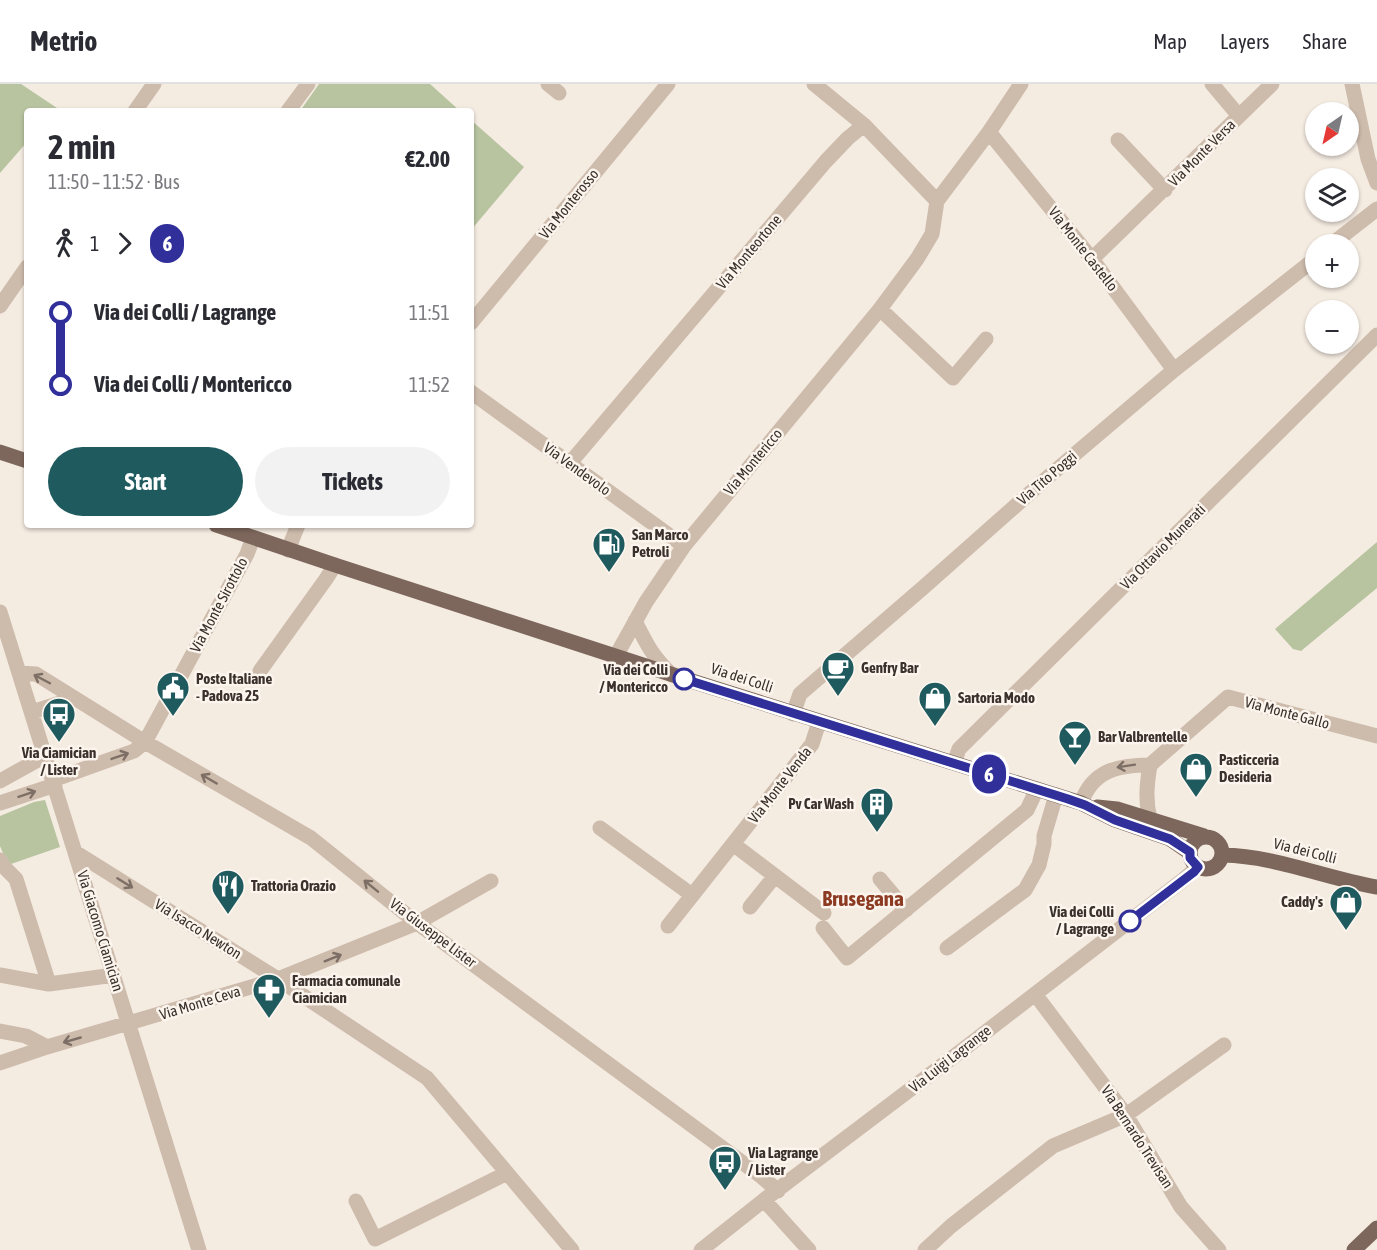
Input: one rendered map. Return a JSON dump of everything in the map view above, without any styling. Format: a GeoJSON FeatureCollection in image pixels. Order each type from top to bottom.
{"type":"FeatureCollection","features":[{"type":"Feature","properties":{"kind":"main road"},"geometry":{"type":"LineString","coordinates":[[0,452],[24,460]]}},
{"type":"Feature","properties":{"kind":"main road","name":"Via dei Colli"},"geometry":{"type":"LineString","coordinates":[[225,528],[793,714],[1083,804],[1115,820],[1170,839],[1190,852]]}},
{"type":"Feature","properties":{"kind":"main road","name":"Via dei Colli"},"geometry":{"type":"LineString","coordinates":[[1083,804],[1117,809],[1209,836],[1221,845],[1223,855],[1256,857],[1377,887]]}},
{"type":"Feature","properties":{"kind":"main road"},"geometry":{"type":"LineString","coordinates":[[1204,836],[1191,845],[1190,858],[1198,867],[1208,869],[1213,867],[1218,864],[1223,855]]}},
{"type":"Feature","properties":{"kind":"main road"},"geometry":{"type":"LineString","coordinates":[[1354,1250],[1377,1228]]}},
{"type":"Feature","properties":{"kind":"street"},"geometry":{"type":"LineString","coordinates":[[137,108],[154,84]]}},
{"type":"Feature","properties":{"kind":"street"},"geometry":{"type":"LineString","coordinates":[[290,108],[308,84]]}},
{"type":"Feature","properties":{"kind":"street","name":"Via Monterosso"},"geometry":{"type":"LineString","coordinates":[[474,319],[668,84]]}},
{"type":"Feature","properties":{"kind":"street"},"geometry":{"type":"LineString","coordinates":[[814,84],[864,125],[937,201]]}},
{"type":"Feature","properties":{"kind":"street","name":"Via Montericco"},"geometry":{"type":"LineString","coordinates":[[616,657],[635,621],[684,546],[880,309],[917,259],[932,234],[937,201],[1021,84]]}},
{"type":"Feature","properties":{"kind":"street","name":"Via Monte Versa"},"geometry":{"type":"LineString","coordinates":[[1212,84],[1239,116]]}},
{"type":"Feature","properties":{"kind":"street","name":"Via Monte Versa"},"geometry":{"type":"LineString","coordinates":[[1092,259],[1272,84]]}},
{"type":"Feature","properties":{"kind":"street"},"geometry":{"type":"LineString","coordinates":[[1352,84],[1368,159],[1377,183]]}},
{"type":"Feature","properties":{"kind":"street","name":"Via Monteortone"},"geometry":{"type":"LineString","coordinates":[[570,463],[826,161],[864,125]]}},
{"type":"Feature","properties":{"kind":"street","name":"Via Monte Castello"},"geometry":{"type":"LineString","coordinates":[[988,132],[1092,259],[1174,370]]}},
{"type":"Feature","properties":{"kind":"street","name":"Via Monte Versa"},"geometry":{"type":"LineString","coordinates":[[1118,140],[1164,190]]}},
{"type":"Feature","properties":{"kind":"street"},"geometry":{"type":"LineString","coordinates":[[1345,234],[1377,209]]}},
{"type":"Feature","properties":{"kind":"street","name":"Via Tito Poggi"},"geometry":{"type":"LineString","coordinates":[[793,714],[800,694],[1048,477],[1174,370],[1305,267]]}},
{"type":"Feature","properties":{"kind":"street"},"geometry":{"type":"LineString","coordinates":[[0,306],[24,271]]}},
{"type":"Feature","properties":{"kind":"street"},"geometry":{"type":"LineString","coordinates":[[880,309],[953,378],[986,339]]}},
{"type":"Feature","properties":{"kind":"street","name":"Via Ottavio Munerati"},"geometry":{"type":"LineString","coordinates":[[954,763],[959,749],[1377,335]]}},
{"type":"Feature","properties":{"kind":"street","name":"Via Vendevolo"},"geometry":{"type":"LineString","coordinates":[[474,394],[684,546]]}},
{"type":"Feature","properties":{"kind":"street"},"geometry":{"type":"LineString","coordinates":[[288,550],[297,528]]}},
{"type":"Feature","properties":{"kind":"street","name":"Via Monte Sirottolo"},"geometry":{"type":"LineString","coordinates":[[145,742],[247,554],[253,538]]}},
{"type":"Feature","properties":{"kind":"street"},"geometry":{"type":"LineString","coordinates":[[260,671],[335,565]]}},
{"type":"Feature","properties":{"kind":"street","name":"Via Giacomo Ciamician"},"geometry":{"type":"LineString","coordinates":[[0,612],[199,1250]]}},
{"type":"Feature","properties":{"kind":"street"},"geometry":{"type":"LineString","coordinates":[[635,621],[649,649],[658,662],[672,675]]}},
{"type":"Feature","properties":{"kind":"street","name":"Via Giuseppe Lister"},"geometry":{"type":"LineString","coordinates":[[19,673],[36,675],[145,742],[311,838],[417,923],[778,1191]]}},
{"type":"Feature","properties":{"kind":"street","name":"Via Monte Gallo"},"geometry":{"type":"LineString","coordinates":[[1150,765],[1228,697],[1377,736]]}},
{"type":"Feature","properties":{"kind":"street"},"geometry":{"type":"LineString","coordinates":[[32,712],[74,699]]}},
{"type":"Feature","properties":{"kind":"street","name":"Via Monte Venda"},"geometry":{"type":"LineString","coordinates":[[668,927],[812,744],[819,722]]}},
{"type":"Feature","properties":{"kind":"street"},"geometry":{"type":"LineString","coordinates":[[0,803],[134,751],[145,742]]}},
{"type":"Feature","properties":{"kind":"street"},"geometry":{"type":"LineString","coordinates":[[0,781],[46,756]]}},
{"type":"Feature","properties":{"kind":"street"},"geometry":{"type":"LineString","coordinates":[[1083,804],[1087,789],[1101,776],[1118,766],[1150,765],[1147,796],[1150,819]]}},
{"type":"Feature","properties":{"kind":"street"},"geometry":{"type":"LineString","coordinates":[[733,844],[823,921],[847,958],[1027,810],[1037,789]]}},
{"type":"Feature","properties":{"kind":"street"},"geometry":{"type":"LineString","coordinates":[[946,948],[1025,890],[1039,865],[1044,836],[1056,795]]}},
{"type":"Feature","properties":{"kind":"street"},"geometry":{"type":"LineString","coordinates":[[600,828],[692,895]]}},
{"type":"Feature","properties":{"kind":"street","name":"Via Isacco Newton"},"geometry":{"type":"LineString","coordinates":[[75,852],[278,979],[427,1078],[572,1250]]}},
{"type":"Feature","properties":{"kind":"street"},"geometry":{"type":"LineString","coordinates":[[0,860],[16,879],[49,984]]}},
{"type":"Feature","properties":{"kind":"street","name":"Via Luigi Lagrange"},"geometry":{"type":"LineString","coordinates":[[701,1250],[1198,867]]}},
{"type":"Feature","properties":{"kind":"street"},"geometry":{"type":"LineString","coordinates":[[750,907],[774,877]]}},
{"type":"Feature","properties":{"kind":"street"},"geometry":{"type":"LineString","coordinates":[[880,879],[906,910]]}},
{"type":"Feature","properties":{"kind":"street","name":"Via Monte Ceva"},"geometry":{"type":"LineString","coordinates":[[0,1063],[278,979],[417,923],[491,881]]}},
{"type":"Feature","properties":{"kind":"street"},"geometry":{"type":"LineString","coordinates":[[0,975],[49,984],[114,975]]}},
{"type":"Feature","properties":{"kind":"street","name":"Via Bernardo Trevisan"},"geometry":{"type":"LineString","coordinates":[[1035,994],[1126,1115],[1181,1207],[1219,1250]]}},
{"type":"Feature","properties":{"kind":"street"},"geometry":{"type":"LineString","coordinates":[[0,1031],[26,1036],[47,1047]]}},
{"type":"Feature","properties":{"kind":"street"},"geometry":{"type":"LineString","coordinates":[[925,1250],[951,1226],[1053,1146],[1126,1115],[1224,1045]]}},
{"type":"Feature","properties":{"kind":"street"},"geometry":{"type":"LineString","coordinates":[[356,1201],[375,1239],[507,1173]]}},
{"type":"Feature","properties":{"kind":"street"},"geometry":{"type":"LineString","coordinates":[[764,1200],[809,1250]]}},
{"type":"Feature","properties":{"kind":"green space"},"geometry":{"type":"Polygon","coordinates":[[[0,84],[21,84],[57,108],[24,108],[24,145],[0,173],[0,84]]]}},
{"type":"Feature","properties":{"kind":"green space"},"geometry":{"type":"Polygon","coordinates":[[[319,84],[430,84],[457,108],[302,108],[319,84]]]}},
{"type":"Feature","properties":{"kind":"green space"},"geometry":{"type":"Polygon","coordinates":[[[474,123],[524,167],[474,226],[474,123]]]}},
{"type":"Feature","properties":{"kind":"green space"},"geometry":{"type":"Polygon","coordinates":[[[1377,542],[1377,588],[1301,651],[1293,649],[1275,629],[1377,542]]]}},
{"type":"Feature","properties":{"kind":"green space"},"geometry":{"type":"Polygon","coordinates":[[[45,800],[60,847],[8,865],[0,846],[0,816],[34,802],[45,800]]]}},
{"type":"Feature","properties":{"kind":"bus line","name":"6"},"geometry":{"type":"LineString","coordinates":[[684,679],[1068,799],[1115,820],[1170,839],[1190,852],[1190,858],[1198,867],[1194,872],[1130,921]]}},
{"type":"Feature","properties":{"kind":"place","name":"San Marco Petroli"},"geometry":{"type":"Point","coordinates":[609,573]}},
{"type":"Feature","properties":{"kind":"place","name":"Via dei Colli / Montericco"},"geometry":{"type":"Point","coordinates":[684,679]}},
{"type":"Feature","properties":{"kind":"place","name":"Genfry Bar"},"geometry":{"type":"Point","coordinates":[838,697]}},
{"type":"Feature","properties":{"kind":"place","name":"Poste Italiane - Padova 25"},"geometry":{"type":"Point","coordinates":[173,717]}},
{"type":"Feature","properties":{"kind":"place","name":"Sartoria Modo"},"geometry":{"type":"Point","coordinates":[935,727]}},
{"type":"Feature","properties":{"kind":"place","name":"Via Ciamician / Lister"},"geometry":{"type":"Point","coordinates":[59,743]}},
{"type":"Feature","properties":{"kind":"place","name":"Bar Valbrentelle"},"geometry":{"type":"Point","coordinates":[1075,766]}},
{"type":"Feature","properties":{"kind":"place","name":"Pasticceria Desideria"},"geometry":{"type":"Point","coordinates":[1196,798]}},
{"type":"Feature","properties":{"kind":"place","name":"Pv Car Wash"},"geometry":{"type":"Point","coordinates":[877,833]}},
{"type":"Feature","properties":{"kind":"place","name":"Trattoria Orazio"},"geometry":{"type":"Point","coordinates":[228,915]}},
{"type":"Feature","properties":{"kind":"place","name":"Via dei Colli / Lagrange"},"geometry":{"type":"Point","coordinates":[1130,921]}},
{"type":"Feature","properties":{"kind":"place","name":"Caddy's"},"geometry":{"type":"Point","coordinates":[1346,931]}},
{"type":"Feature","properties":{"kind":"place","name":"Farmacia comunale Ciamician"},"geometry":{"type":"Point","coordinates":[269,1019]}},
{"type":"Feature","properties":{"kind":"place","name":"Via Lagrange / Lister"},"geometry":{"type":"Point","coordinates":[725,1191]}},
{"type":"Feature","properties":{"kind":"district","name":"Brusegana"},"geometry":{"type":"Point","coordinates":[863,899]}}]}
